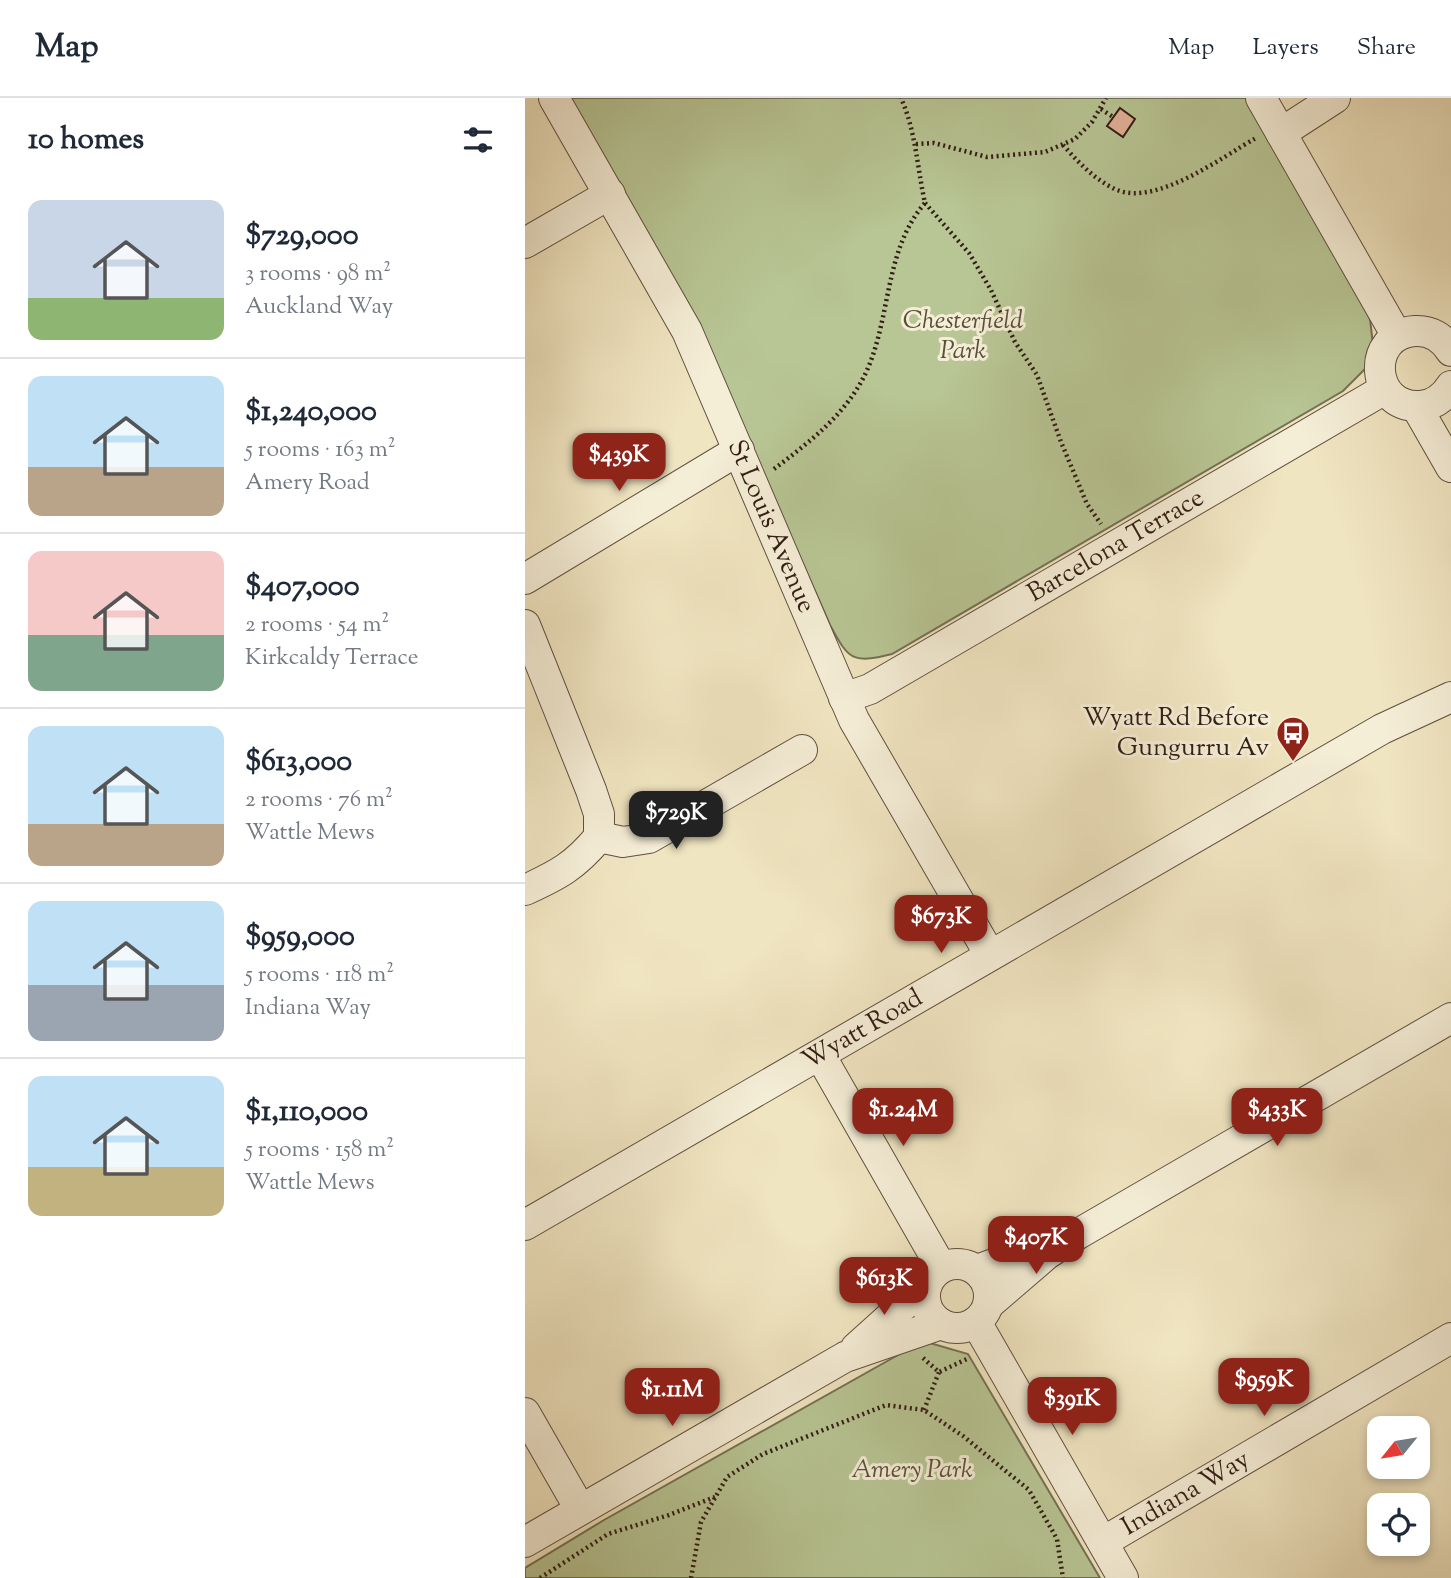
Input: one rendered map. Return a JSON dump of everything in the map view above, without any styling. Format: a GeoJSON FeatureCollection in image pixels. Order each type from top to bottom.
{"type":"FeatureCollection","features":[{"type":"Feature","properties":{"kind":"street","name":"St Louis Avenue"},"geometry":{"type":"LineString","coordinates":[[554,98],[687,331],[854,720],[990,956]]}},
{"type":"Feature","properties":{"kind":"street"},"geometry":{"type":"LineString","coordinates":[[1261,98],[1397,336]]}},
{"type":"Feature","properties":{"kind":"street"},"geometry":{"type":"LineString","coordinates":[[1279,129],[1335,98]]}},
{"type":"Feature","properties":{"kind":"street"},"geometry":{"type":"LineString","coordinates":[[525,243],[610,194]]}},
{"type":"Feature","properties":{"kind":"street"},"geometry":{"type":"LineString","coordinates":[[1451,349],[1442,339],[1431,333],[1408,331],[1388,344],[1379,366],[1385,389],[1404,404],[1416,406],[1436,402],[1451,388]]}},
{"type":"Feature","properties":{"kind":"street","name":"Barcelona Terrace"},"geometry":{"type":"LineString","coordinates":[[843,698],[870,689],[1385,389]]}},
{"type":"Feature","properties":{"kind":"street"},"geometry":{"type":"LineString","coordinates":[[1416,406],[1451,467]]}},
{"type":"Feature","properties":{"kind":"street"},"geometry":{"type":"LineString","coordinates":[[525,579],[739,450]]}},
{"type":"Feature","properties":{"kind":"street"},"geometry":{"type":"LineString","coordinates":[[525,625],[599,814],[599,837],[581,858],[558,875],[525,890]]}},
{"type":"Feature","properties":{"kind":"street","name":"Wyatt Road"},"geometry":{"type":"LineString","coordinates":[[1383,729],[1451,680]]}},
{"type":"Feature","properties":{"kind":"street","name":"Wyatt Road"},"geometry":{"type":"LineString","coordinates":[[525,1225],[1383,729],[1451,697]]}},
{"type":"Feature","properties":{"kind":"street"},"geometry":{"type":"LineString","coordinates":[[599,837],[623,842],[649,838],[802,750]]}},
{"type":"Feature","properties":{"kind":"street"},"geometry":{"type":"LineString","coordinates":[[934,1275],[924,1293],[928,1311],[941,1324],[960,1328],[982,1313],[1047,1254],[1078,1234],[1451,1017]]}},
{"type":"Feature","properties":{"kind":"street"},"geometry":{"type":"LineString","coordinates":[[820,1055],[934,1275]]}},
{"type":"Feature","properties":{"kind":"street"},"geometry":{"type":"LineString","coordinates":[[977,1270],[1078,1234]]}},
{"type":"Feature","properties":{"kind":"street"},"geometry":{"type":"LineString","coordinates":[[845,1357],[934,1275],[959,1263],[977,1270],[988,1285],[982,1313],[1123,1578]]}},
{"type":"Feature","properties":{"kind":"street"},"geometry":{"type":"LineString","coordinates":[[525,1542],[845,1357],[941,1324]]}},
{"type":"Feature","properties":{"kind":"street","name":"Indiana Way"},"geometry":{"type":"LineString","coordinates":[[1103,1542],[1451,1338]]}},
{"type":"Feature","properties":{"kind":"street"},"geometry":{"type":"LineString","coordinates":[[525,1413],[580,1509]]}},
{"type":"Feature","properties":{"kind":"path"},"geometry":{"type":"LineString","coordinates":[[901,98],[916,144],[918,173],[925,203],[969,253],[991,290],[1015,342],[1037,375],[1087,504],[1116,546]]}},
{"type":"Feature","properties":{"kind":"path"},"geometry":{"type":"LineString","coordinates":[[916,144],[934,142],[987,157],[1045,152],[1075,139],[1101,109],[1106,98]]}},
{"type":"Feature","properties":{"kind":"path"},"geometry":{"type":"LineString","coordinates":[[1101,109],[1114,117]]}},
{"type":"Feature","properties":{"kind":"path"},"geometry":{"type":"LineString","coordinates":[[1063,145],[1085,169],[1103,182],[1119,191],[1137,193],[1168,187],[1279,129]]}},
{"type":"Feature","properties":{"kind":"path"},"geometry":{"type":"LineString","coordinates":[[774,470],[820,433],[844,408],[868,368],[901,241],[912,218],[925,203]]}},
{"type":"Feature","properties":{"kind":"path"},"geometry":{"type":"LineString","coordinates":[[924,1410],[939,1372]]}},
{"type":"Feature","properties":{"kind":"path"},"geometry":{"type":"LineString","coordinates":[[691,1578],[701,1522],[727,1477],[763,1454],[886,1405],[924,1410],[963,1436],[1030,1490],[1057,1539],[1063,1578]]}},
{"type":"Feature","properties":{"kind":"path"},"geometry":{"type":"LineString","coordinates":[[540,1578],[608,1534],[715,1497]]}},
{"type":"Feature","properties":{"kind":"green space","name":"Chesterfield Park"},"geometry":{"type":"Polygon","coordinates":[[[567,98],[1247,98],[1343,264],[1370,319],[1373,345],[1366,368],[1343,391],[892,654],[868,659],[853,656],[842,646],[830,625],[696,322],[567,98]]]}},
{"type":"Feature","properties":{"kind":"green space","name":"Amery Park"},"geometry":{"type":"Polygon","coordinates":[[[923,1341],[968,1354],[1100,1578],[525,1578],[525,1568],[604,1520],[923,1341]]]}},
{"type":"Feature","properties":{"kind":"building"},"geometry":{"type":"Polygon","coordinates":[[[1120,108],[1135,119],[1123,137],[1107,126],[1120,108]]]}},
{"type":"Feature","properties":{"kind":"place","name":"Wyatt Rd Before Gungurru Av"},"geometry":{"type":"Point","coordinates":[1293,763]}}]}
